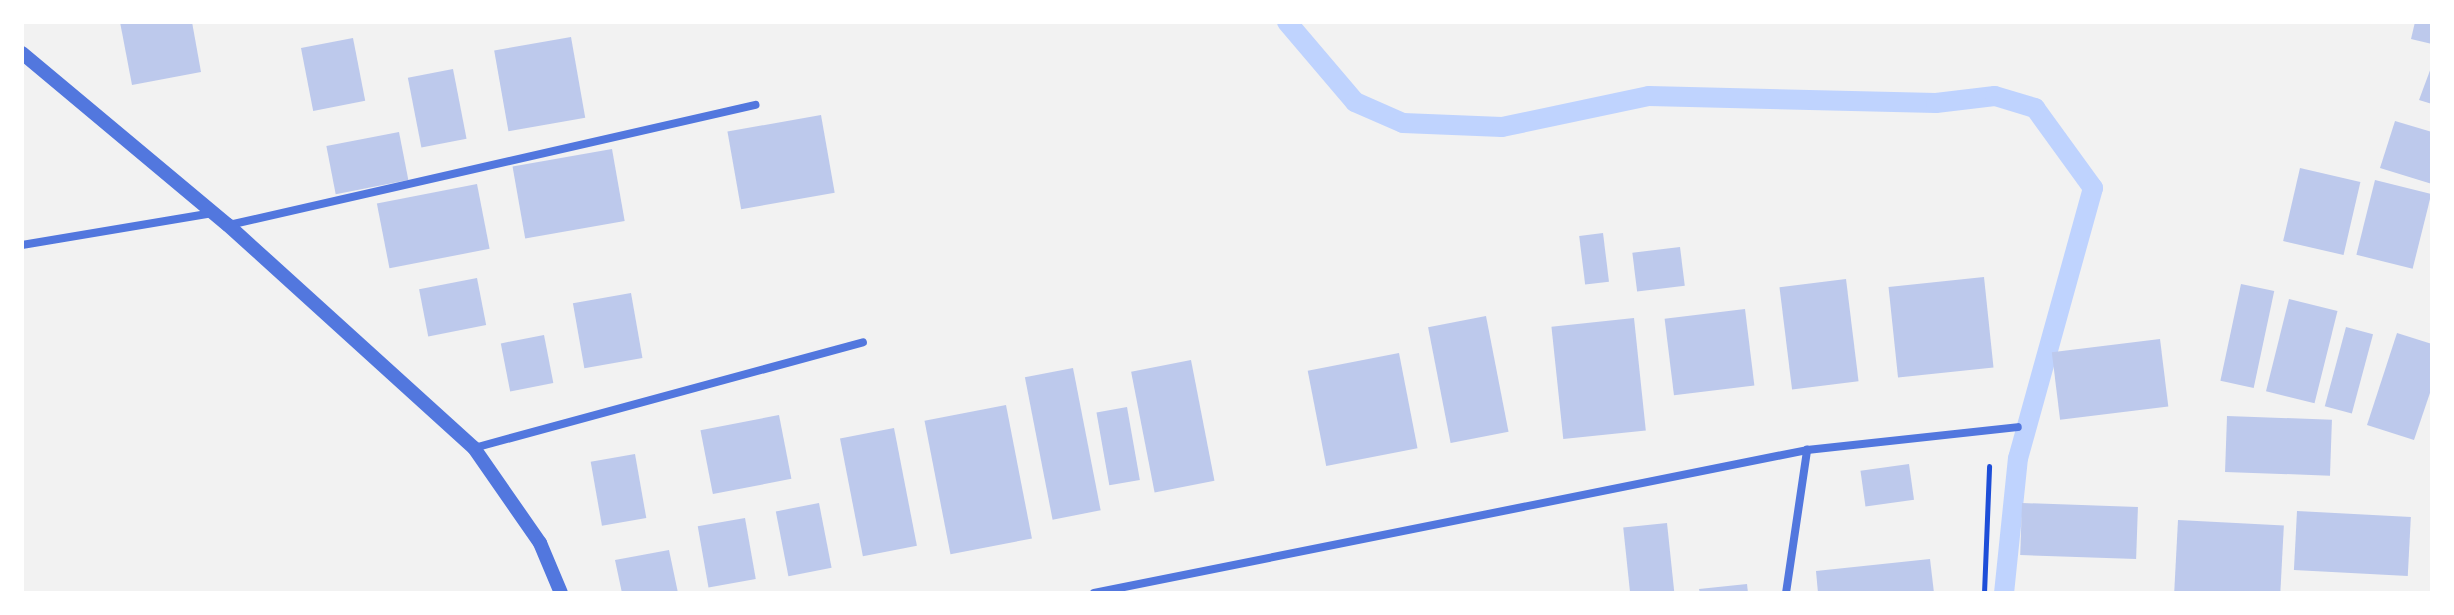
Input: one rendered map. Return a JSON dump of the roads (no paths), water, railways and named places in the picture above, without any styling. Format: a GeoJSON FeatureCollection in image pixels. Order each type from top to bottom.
{"type":"FeatureCollection","features":[{"type":"Feature","properties":{"kind":"street"},"geometry":{"type":"LineString","coordinates":[[22,53],[228,225],[474,448],[540,543],[561,593]]}},
{"type":"Feature","properties":{"kind":"street"},"geometry":{"type":"LineString","coordinates":[[228,225],[755,105]]}},
{"type":"Feature","properties":{"kind":"street"},"geometry":{"type":"LineString","coordinates":[[22,245],[214,213]]}},
{"type":"Feature","properties":{"kind":"street"},"geometry":{"type":"LineString","coordinates":[[474,448],[863,342]]}},
{"type":"Feature","properties":{"kind":"street"},"geometry":{"type":"LineString","coordinates":[[1094,593],[1807,450],[2018,427]]}},
{"type":"Feature","properties":{"kind":"street"},"geometry":{"type":"LineString","coordinates":[[1786,593],[1807,450]]}},
{"type":"Feature","properties":{"kind":"waterway"},"geometry":{"type":"LineString","coordinates":[[1287,22],[1355,102],[1403,123],[1502,127],[1649,96],[1936,103],[1995,96],[2035,108],[2093,188],[2018,458],[2004,593]]}}]}
